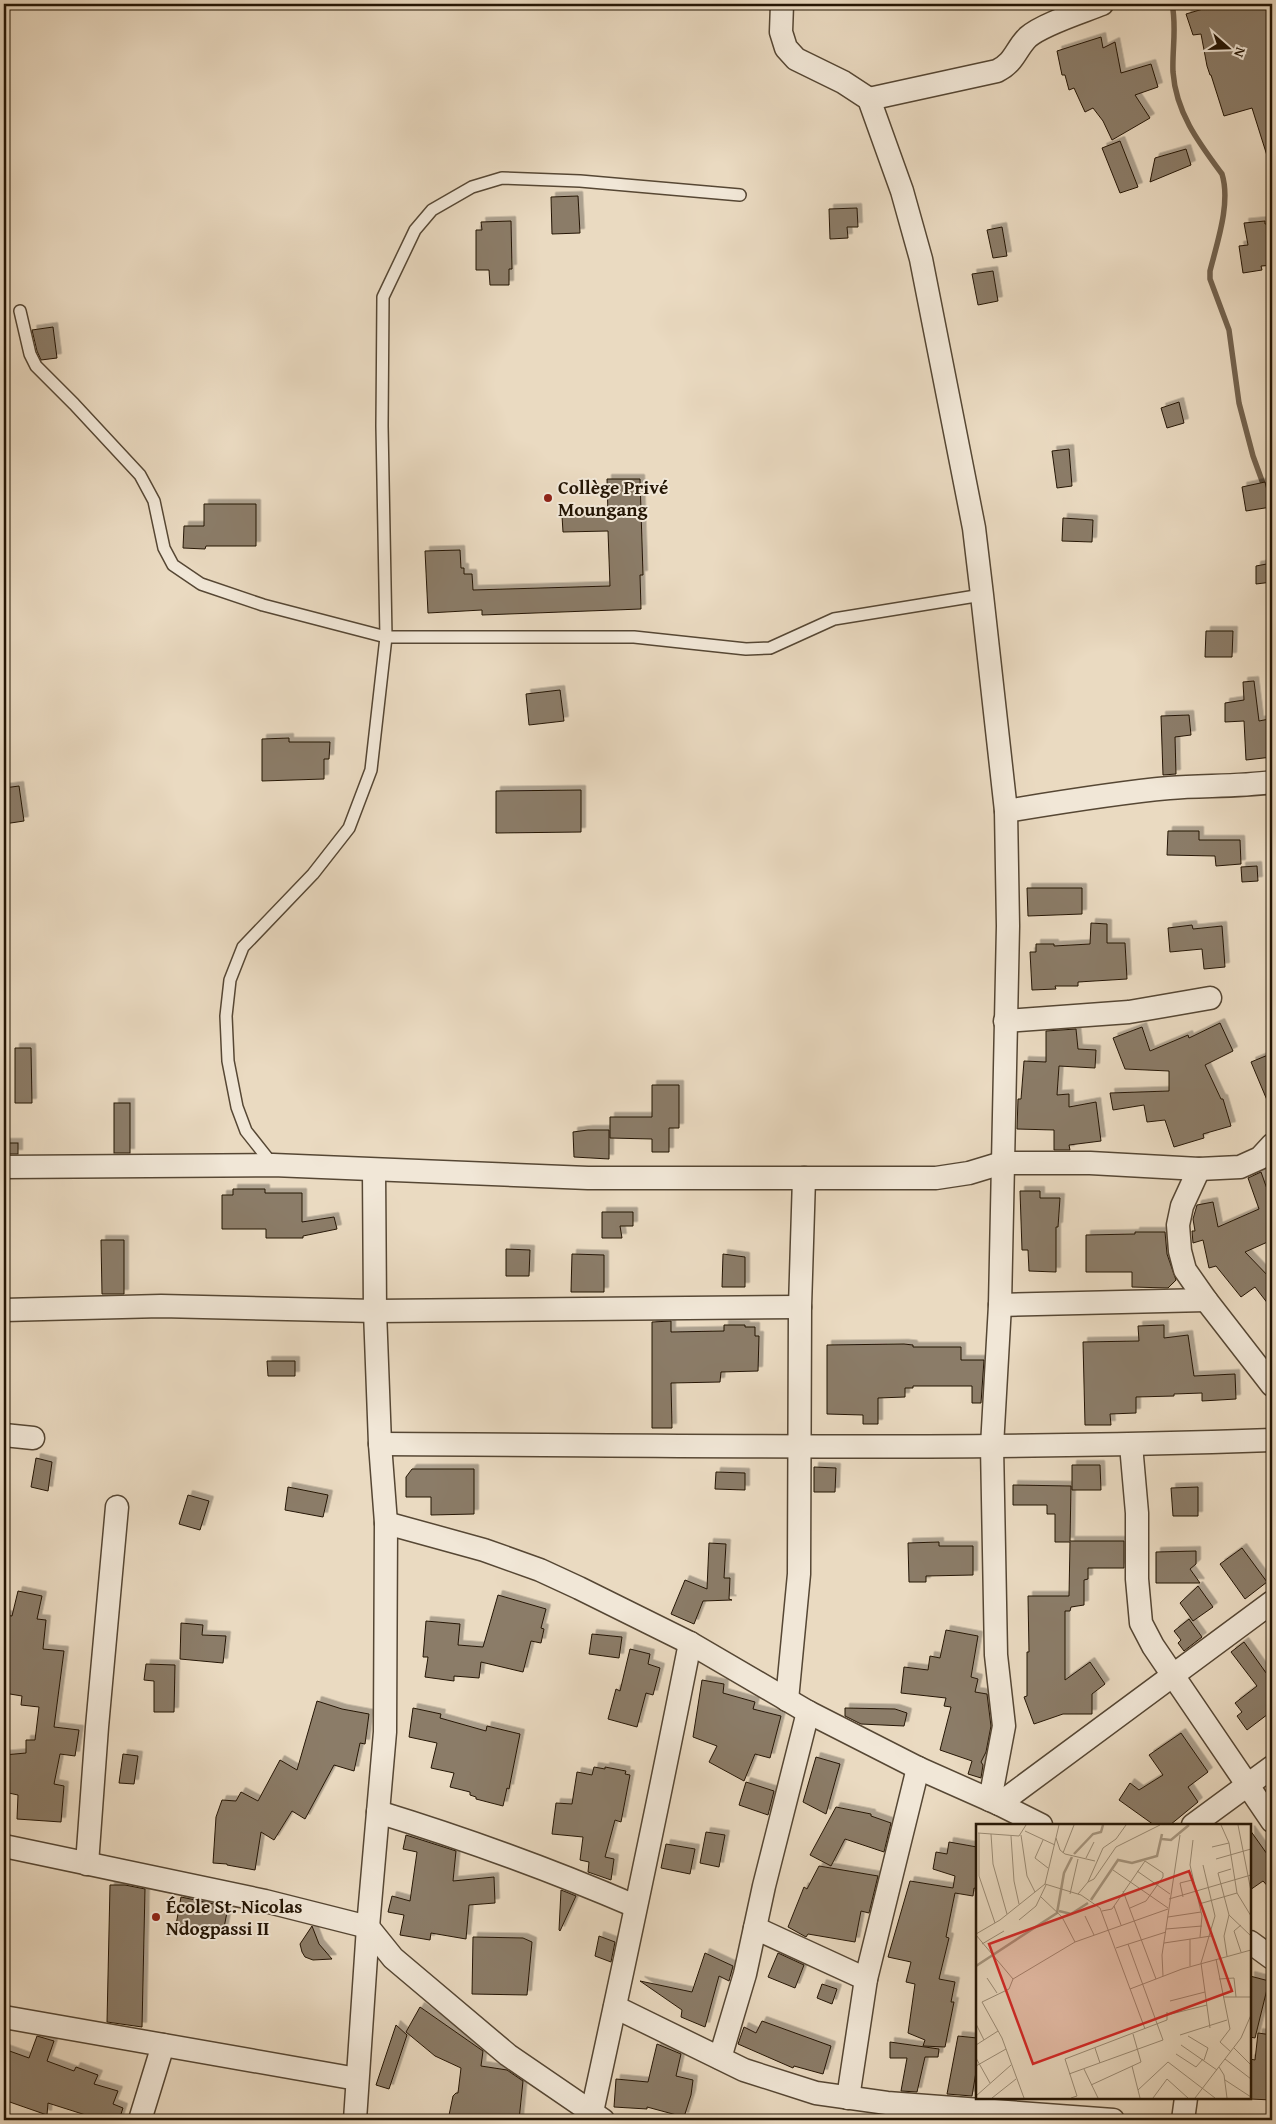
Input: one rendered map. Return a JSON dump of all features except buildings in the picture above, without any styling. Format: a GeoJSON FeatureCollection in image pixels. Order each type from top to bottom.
{"type":"FeatureCollection","features":[{"type":"Feature","properties":{"kind":"street"},"geometry":{"type":"LineString","coordinates":[[782,4],[781,32],[786,48],[796,59],[843,82],[870,99],[902,191],[921,259],[974,528],[982,595],[1006,811],[1008,926],[1000,1305],[992,1446],[996,1656],[1004,1726],[994,1802]]}},
{"type":"Feature","properties":{"kind":"street"},"geometry":{"type":"LineString","coordinates":[[870,99],[998,71],[1007,66],[1029,36],[1051,24],[1102,4]]}},
{"type":"Feature","properties":{"kind":"street"},"geometry":{"type":"LineString","coordinates":[[1006,811],[1117,792],[1205,785],[1253,785],[1272,782]]}},
{"type":"Feature","properties":{"kind":"street"},"geometry":{"type":"LineString","coordinates":[[1005,1021],[1129,1012],[1210,998]]}},
{"type":"Feature","properties":{"kind":"street"},"geometry":{"type":"LineString","coordinates":[[4,1167],[273,1165],[588,1178],[936,1178],[969,1173],[1002,1163],[1090,1163],[1199,1169],[1240,1167],[1260,1158],[1272,1145]]}},
{"type":"Feature","properties":{"kind":"street"},"geometry":{"type":"LineString","coordinates":[[1199,1169],[1182,1206],[1178,1225],[1180,1251],[1185,1270],[1272,1385]]}},
{"type":"Feature","properties":{"kind":"street"},"geometry":{"type":"LineString","coordinates":[[354,2120],[384,1732],[386,1523],[380,1444],[375,1311],[374,1170]]}},
{"type":"Feature","properties":{"kind":"street"},"geometry":{"type":"LineString","coordinates":[[787,1700],[799,1574],[800,1307],[804,1178]]}},
{"type":"Feature","properties":{"kind":"street"},"geometry":{"type":"LineString","coordinates":[[1000,1305],[1206,1300]]}},
{"type":"Feature","properties":{"kind":"street"},"geometry":{"type":"LineString","coordinates":[[4,1310],[161,1306],[375,1311],[800,1307]]}},
{"type":"Feature","properties":{"kind":"street"},"geometry":{"type":"LineString","coordinates":[[4,1435],[33,1438]]}},
{"type":"Feature","properties":{"kind":"street"},"geometry":{"type":"LineString","coordinates":[[380,1444],[992,1446],[1131,1445],[1272,1440]]}},
{"type":"Feature","properties":{"kind":"street"},"geometry":{"type":"LineString","coordinates":[[1131,1445],[1136,1513],[1137,1579],[1141,1623],[1153,1646],[1272,1821]]}},
{"type":"Feature","properties":{"kind":"street"},"geometry":{"type":"LineString","coordinates":[[87,1864],[97,1727],[117,1507]]}},
{"type":"Feature","properties":{"kind":"street"},"geometry":{"type":"LineString","coordinates":[[386,1523],[484,1550],[540,1570],[690,1643],[808,1712],[918,1768],[1038,1824]]}},
{"type":"Feature","properties":{"kind":"street"},"geometry":{"type":"LineString","coordinates":[[994,1802],[1174,1676],[1272,1602]]}},
{"type":"Feature","properties":{"kind":"street"},"geometry":{"type":"LineString","coordinates":[[4,1846],[265,1901],[368,1927],[393,1958],[508,2056],[597,2116],[615,2007],[626,1963],[635,1906],[690,1643]]}},
{"type":"Feature","properties":{"kind":"street"},"geometry":{"type":"LineString","coordinates":[[720,2058],[745,1974],[808,1712]]}},
{"type":"Feature","properties":{"kind":"street"},"geometry":{"type":"LineString","coordinates":[[1194,1824],[1272,1767]]}},
{"type":"Feature","properties":{"kind":"street"},"geometry":{"type":"LineString","coordinates":[[848,2098],[866,1979],[918,1768]]}},
{"type":"Feature","properties":{"kind":"street"},"geometry":{"type":"LineString","coordinates":[[378,1812],[467,1840],[570,1878],[635,1906]]}},
{"type":"Feature","properties":{"kind":"street"},"geometry":{"type":"LineString","coordinates":[[755,1928],[866,1979]]}},
{"type":"Feature","properties":{"kind":"street"},"geometry":{"type":"LineString","coordinates":[[1251,1943],[1272,1958]]}},
{"type":"Feature","properties":{"kind":"street"},"geometry":{"type":"LineString","coordinates":[[615,2007],[764,2078],[816,2093],[886,2103],[930,2113],[1055,2111],[1113,2120]]}},
{"type":"Feature","properties":{"kind":"street"},"geometry":{"type":"LineString","coordinates":[[4,2017],[357,2079]]}},
{"type":"Feature","properties":{"kind":"street"},"geometry":{"type":"LineString","coordinates":[[140,2120],[163,2045]]}},
{"type":"Feature","properties":{"kind":"street"},"geometry":{"type":"LineString","coordinates":[[1183,2120],[1186,2099]]}},
{"type":"Feature","properties":{"kind":"lane"},"geometry":{"type":"LineString","coordinates":[[273,1165],[246,1131],[237,1108],[228,1061],[226,1016],[230,980],[243,947],[313,874],[349,828],[371,770],[386,637],[382,426],[383,297],[415,230],[432,210],[472,187],[502,178],[580,181],[740,195]]}},
{"type":"Feature","properties":{"kind":"lane"},"geometry":{"type":"LineString","coordinates":[[20,310],[30,354],[36,366],[140,475],[154,501],[164,548],[173,565],[201,584],[263,605],[386,637],[634,637],[746,649],[770,648],[834,619],[982,595]]}},
{"type":"Feature","properties":{"kind":"waterway"},"geometry":{"type":"LineString","coordinates":[[1172,4],[1174,30],[1173,72],[1179,101],[1197,139],[1222,174],[1225,197],[1224,210],[1210,271],[1210,279],[1229,330],[1239,403],[1253,456],[1265,489]]}},
{"type":"Feature","properties":{"kind":"waterway"},"geometry":{"type":"LineString","coordinates":[[1268,497],[1272,509]]}},
{"type":"Feature","properties":{"kind":"place","name":"Collège Privé Moungang"},"geometry":{"type":"Point","coordinates":[548,498]}},
{"type":"Feature","properties":{"kind":"place","name":"École St. Nicolas Ndogpassi II"},"geometry":{"type":"Point","coordinates":[156,1917]}}]}
